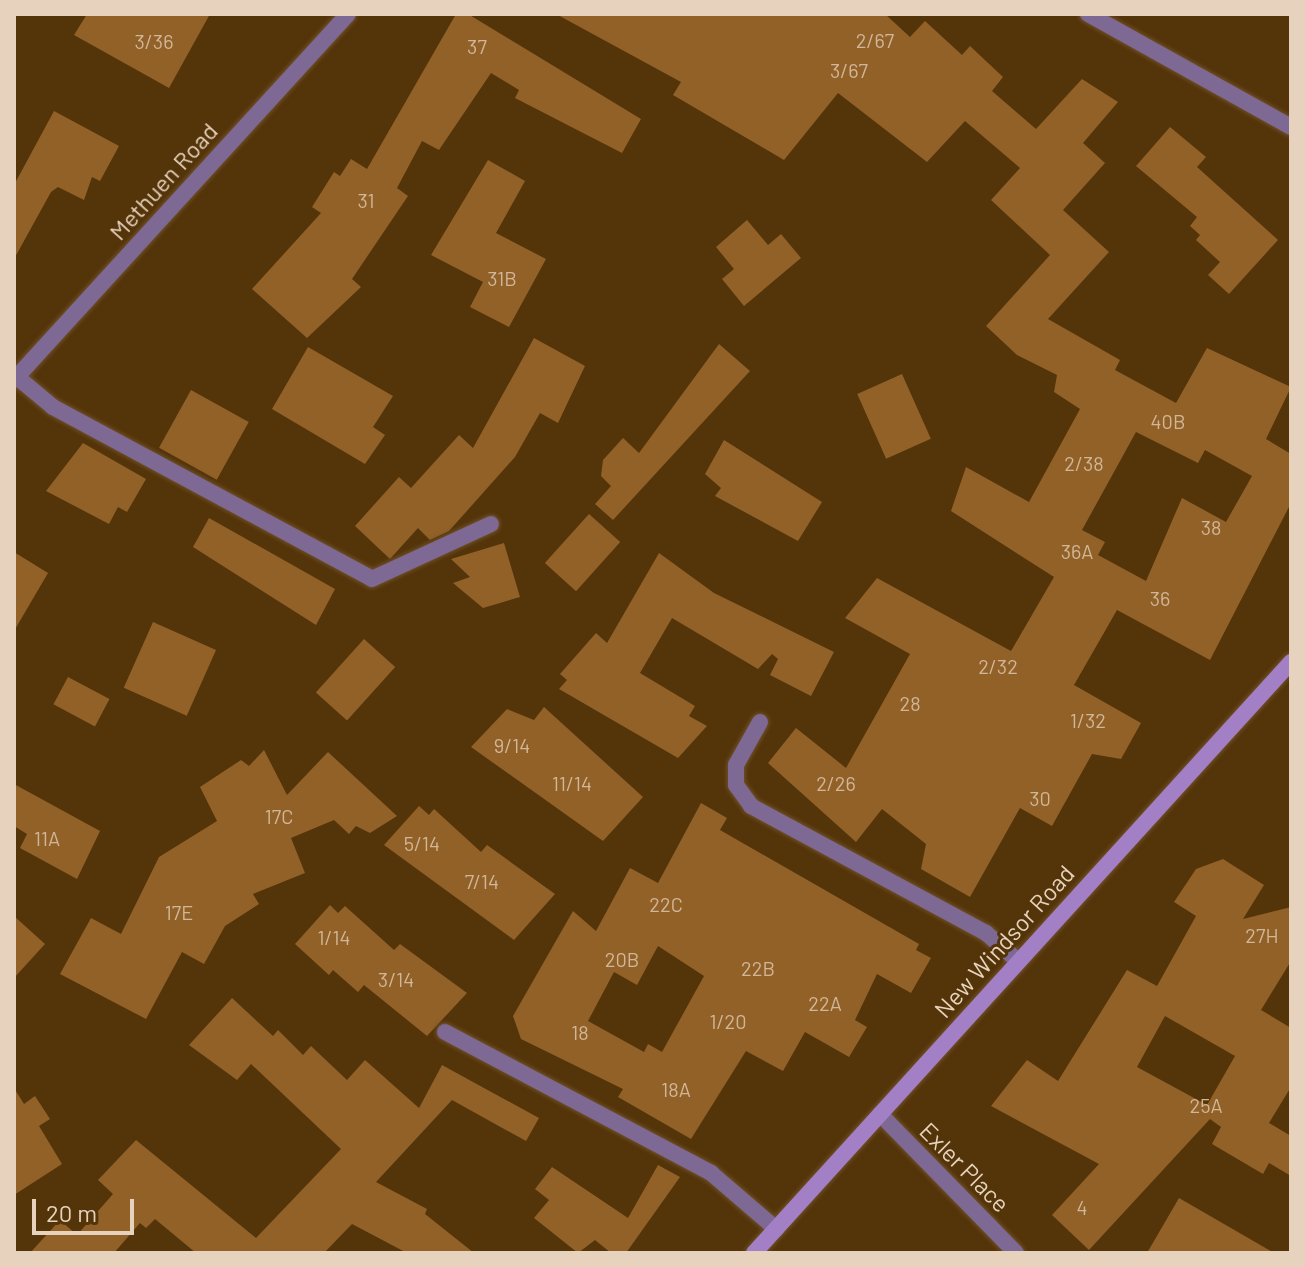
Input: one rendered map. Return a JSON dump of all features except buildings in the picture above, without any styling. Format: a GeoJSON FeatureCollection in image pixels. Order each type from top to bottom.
{"type":"FeatureCollection","features":[{"type":"Feature","properties":{"kind":"main road","name":"New Windsor Road"},"geometry":{"type":"LineString","coordinates":[[754,1253],[1291,662]]}},
{"type":"Feature","properties":{"kind":"street","name":"Methuen Road"},"geometry":{"type":"LineString","coordinates":[[15,378],[348,14]]}},
{"type":"Feature","properties":{"kind":"street"},"geometry":{"type":"LineString","coordinates":[[1088,14],[1291,127]]}},
{"type":"Feature","properties":{"kind":"street"},"geometry":{"type":"LineString","coordinates":[[15,378],[53,407],[287,540],[372,579],[491,524]]}},
{"type":"Feature","properties":{"kind":"street"},"geometry":{"type":"LineString","coordinates":[[760,722],[736,765],[736,785],[751,806],[986,933],[1018,961]]}},
{"type":"Feature","properties":{"kind":"street"},"geometry":{"type":"LineString","coordinates":[[445,1032],[711,1173],[776,1229]]}},
{"type":"Feature","properties":{"kind":"street","name":"Exler Place"},"geometry":{"type":"LineString","coordinates":[[880,1114],[1016,1253]]}}]}
